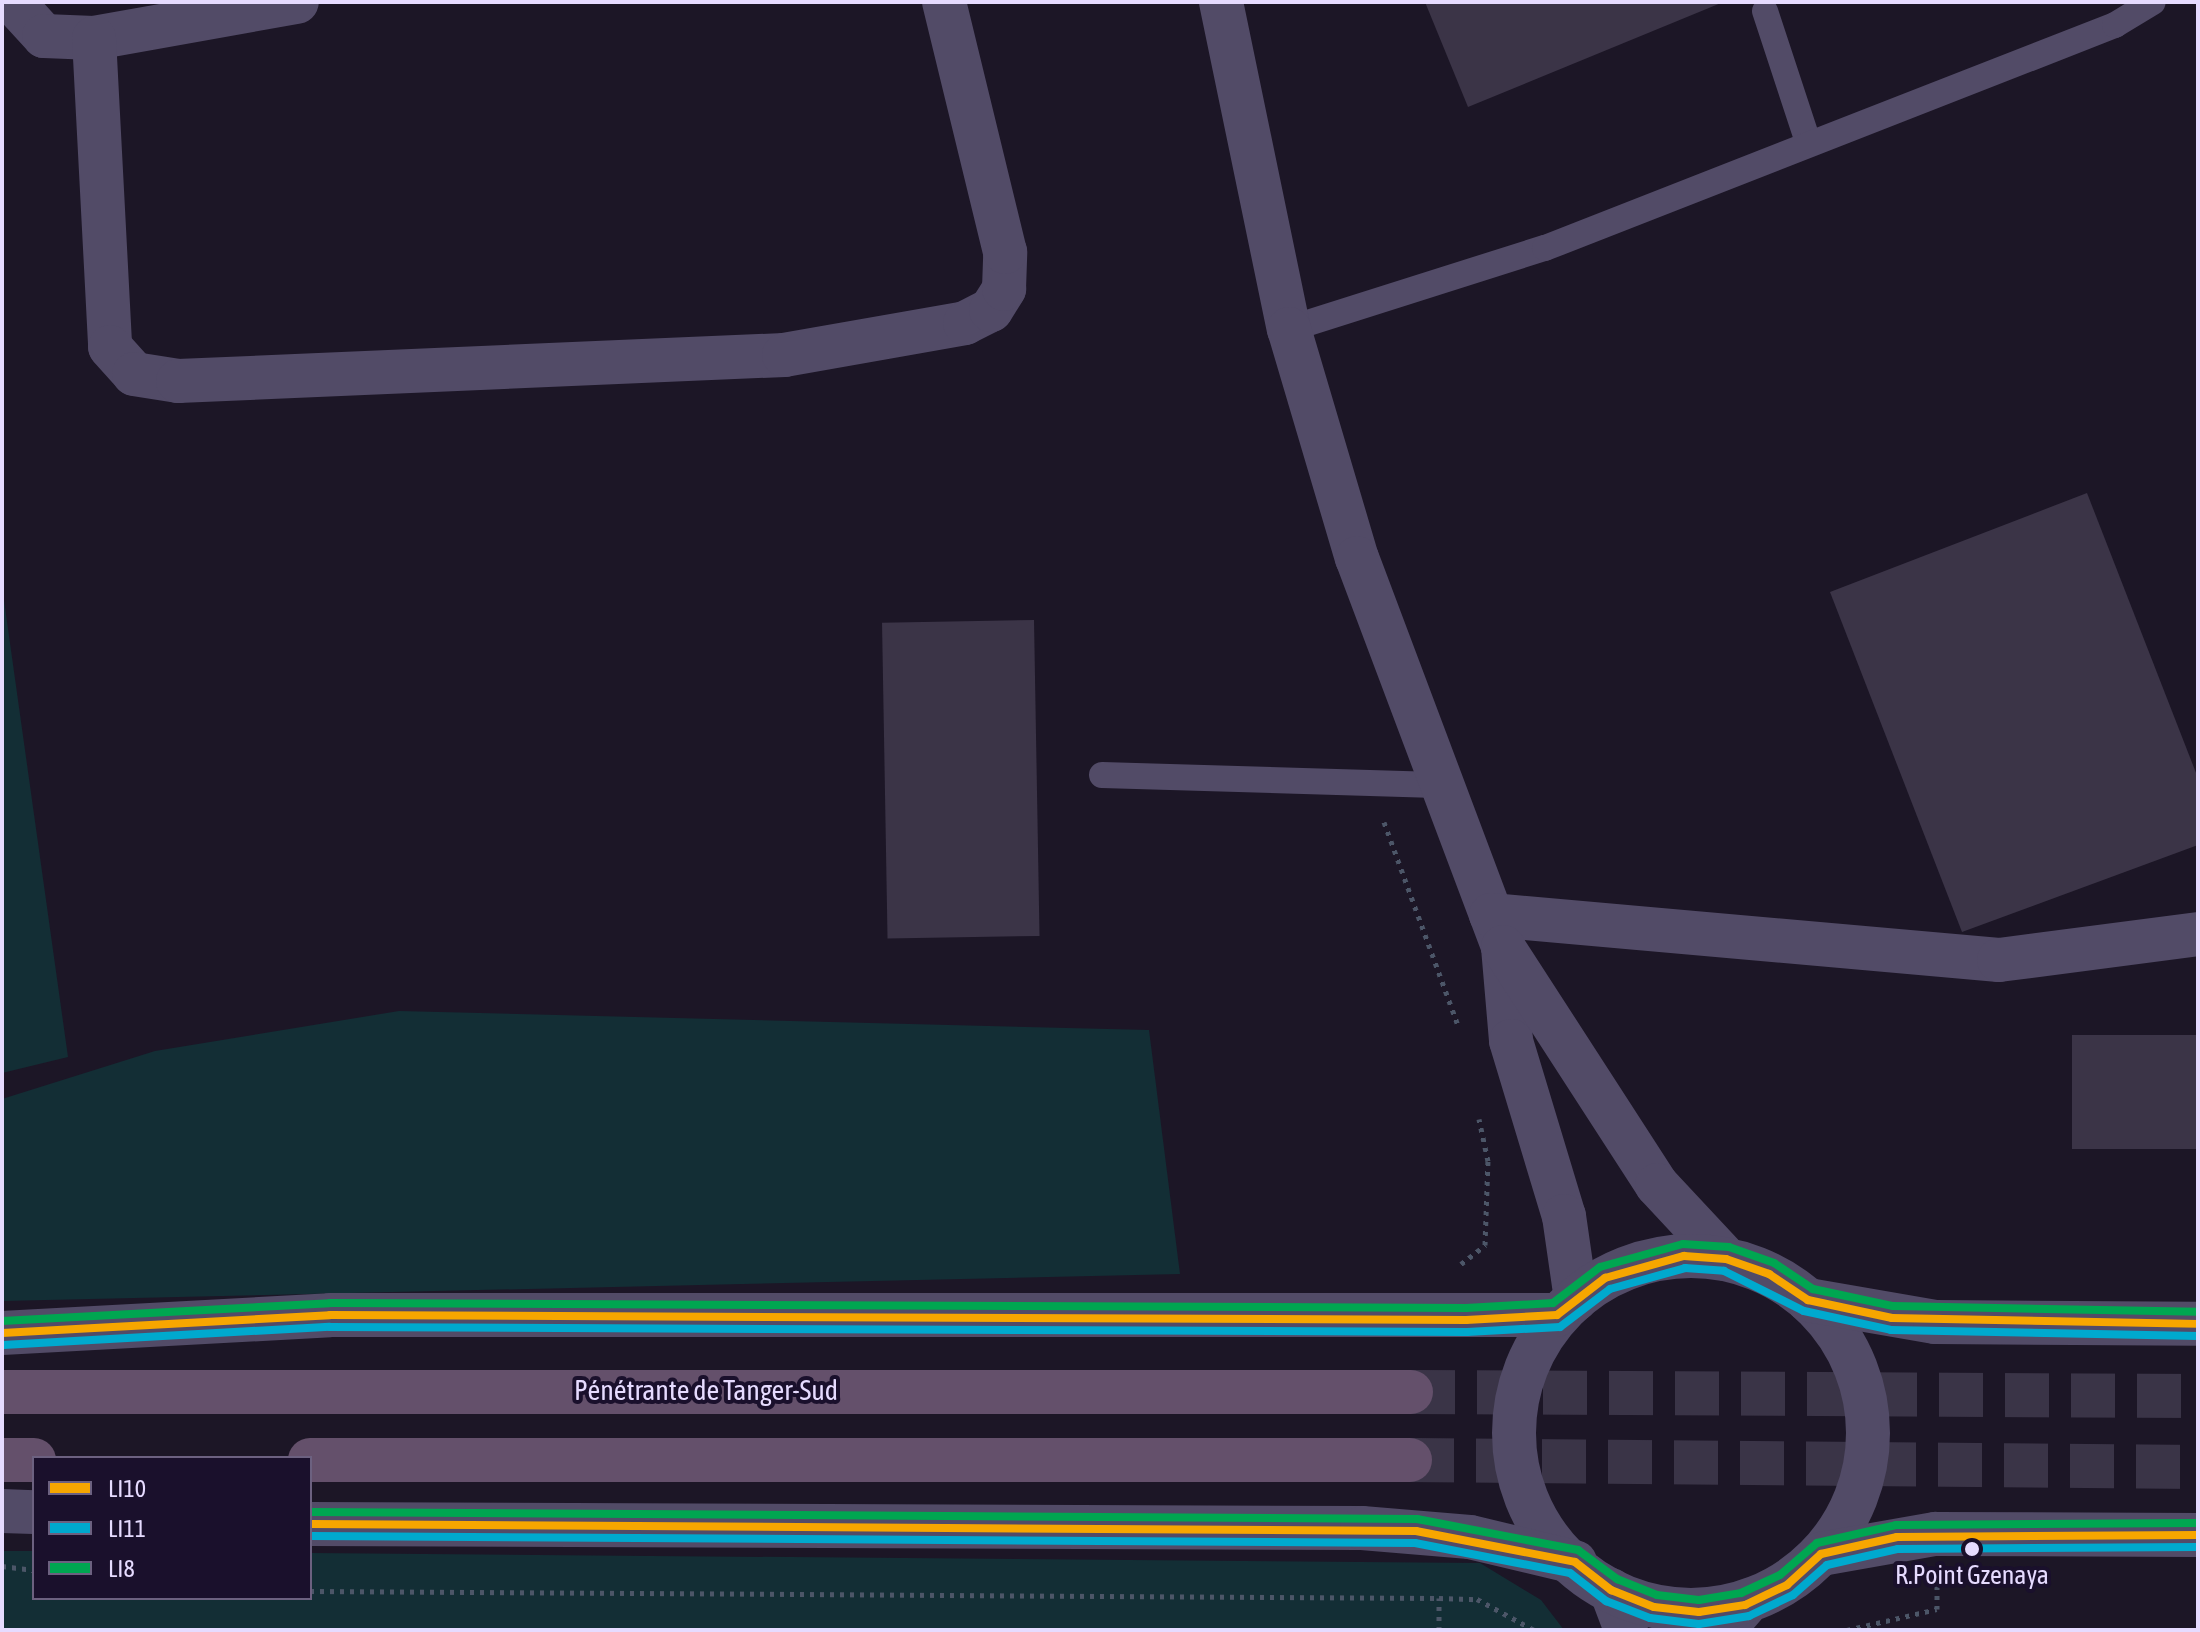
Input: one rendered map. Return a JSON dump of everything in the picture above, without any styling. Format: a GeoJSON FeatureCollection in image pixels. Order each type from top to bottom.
{"type":"FeatureCollection","features":[{"type":"Feature","properties":{"kind":"highway","name":"Pénétrante de Tanger-Sud"},"geometry":{"type":"LineString","coordinates":[[2,1392],[1411,1392]]}},
{"type":"Feature","properties":{"kind":"highway"},"geometry":{"type":"LineString","coordinates":[[2,1460],[32,1460]]}},
{"type":"Feature","properties":{"kind":"highway"},"geometry":{"type":"LineString","coordinates":[[312,1460],[1410,1460]]}},
{"type":"Feature","properties":{"kind":"street"},"geometry":{"type":"LineString","coordinates":[[13,2],[44,36],[94,38],[297,2]]}},
{"type":"Feature","properties":{"kind":"street"},"geometry":{"type":"LineString","coordinates":[[94,38],[110,347],[134,374],[178,381],[784,355],[965,323],[991,310],[1004,289],[1005,252],[944,2]]}},
{"type":"Feature","properties":{"kind":"street"},"geometry":{"type":"LineString","coordinates":[[1221,2],[1289,329],[1357,558],[1445,785],[1497,931],[1511,1041],[1564,1216],[1567,1307]]}},
{"type":"Feature","properties":{"kind":"street"},"geometry":{"type":"LineString","coordinates":[[1497,931],[1999,960],[2198,934]]}},
{"type":"Feature","properties":{"kind":"street"},"geometry":{"type":"LineString","coordinates":[[1497,931],[1657,1185],[1726,1259]]}},
{"type":"Feature","properties":{"kind":"street"},"geometry":{"type":"LineString","coordinates":[[1726,1259],[1769,1274],[1808,1300],[1844,1343],[1866,1410],[1868,1452],[1853,1507],[1821,1554],[1787,1585],[1734,1617],[1654,1607],[1611,1590],[1575,1562],[1546,1532],[1514,1454],[1523,1370],[1567,1307],[1643,1263],[1726,1259]]}},
{"type":"Feature","properties":{"kind":"street"},"geometry":{"type":"LineString","coordinates":[[1808,1300],[1935,1322],[2198,1324]]}},
{"type":"Feature","properties":{"kind":"street"},"geometry":{"type":"LineString","coordinates":[[2,1333],[330,1315],[1567,1307]]}},
{"type":"Feature","properties":{"kind":"street"},"geometry":{"type":"LineString","coordinates":[[2,1511],[32,1512]]}},
{"type":"Feature","properties":{"kind":"street"},"geometry":{"type":"LineString","coordinates":[[312,1524],[1362,1528],[1470,1537],[1575,1562]]}},
{"type":"Feature","properties":{"kind":"street"},"geometry":{"type":"LineString","coordinates":[[1821,1554],[1935,1534],[2198,1535]]}},
{"type":"Feature","properties":{"kind":"street"},"geometry":{"type":"LineString","coordinates":[[1611,1590],[1626,1630]]}},
{"type":"Feature","properties":{"kind":"lane"},"geometry":{"type":"LineString","coordinates":[[1289,329],[1545,248],[1808,142],[2115,25],[2153,2]]}},
{"type":"Feature","properties":{"kind":"lane"},"geometry":{"type":"LineString","coordinates":[[1765,11],[1808,142]]}},
{"type":"Feature","properties":{"kind":"lane"},"geometry":{"type":"LineString","coordinates":[[1102,775],[1445,785]]}},
{"type":"Feature","properties":{"kind":"path"},"geometry":{"type":"LineString","coordinates":[[1370,783],[1459,1028]]}},
{"type":"Feature","properties":{"kind":"path"},"geometry":{"type":"LineString","coordinates":[[1455,1269],[1485,1245],[1488,1161],[1475,1102]]}},
{"type":"Feature","properties":{"kind":"path"},"geometry":{"type":"LineString","coordinates":[[2,1566],[32,1570]]}},
{"type":"Feature","properties":{"kind":"path"},"geometry":{"type":"LineString","coordinates":[[1847,1630],[1937,1609],[1937,1580]]}},
{"type":"Feature","properties":{"kind":"path"},"geometry":{"type":"LineString","coordinates":[[312,1591],[1477,1599],[1534,1630]]}},
{"type":"Feature","properties":{"kind":"path"},"geometry":{"type":"LineString","coordinates":[[1439,1598],[1439,1630]]}},
{"type":"Feature","properties":{"kind":"green space"},"geometry":{"type":"Polygon","coordinates":[[[2,586],[68,1057],[2,1073],[2,586]]]}},
{"type":"Feature","properties":{"kind":"green space"},"geometry":{"type":"Polygon","coordinates":[[[399,1011],[1149,1030],[1180,1274],[2,1301],[2,1099],[155,1051],[399,1011]]]}},
{"type":"Feature","properties":{"kind":"green space"},"geometry":{"type":"Polygon","coordinates":[[[2,1551],[32,1551],[32,1600],[312,1600],[312,1553],[1480,1563],[1541,1600],[1564,1630],[2,1630],[2,1551]]]}},
{"type":"Feature","properties":{"kind":"building"},"geometry":{"type":"Polygon","coordinates":[[[1425,2],[1720,2],[1721,3],[1468,107],[1425,2]]]}},
{"type":"Feature","properties":{"kind":"building"},"geometry":{"type":"Polygon","coordinates":[[[2087,493],[2198,778],[2198,845],[1962,932],[1830,592],[2087,493]]]}},
{"type":"Feature","properties":{"kind":"building"},"geometry":{"type":"Polygon","coordinates":[[[1034,620],[1040,936],[888,939],[882,623],[1034,620]]]}},
{"type":"Feature","properties":{"kind":"building"},"geometry":{"type":"Polygon","coordinates":[[[2072,1035],[2198,1035],[2198,1149],[2072,1149],[2072,1035]]]}},
{"type":"Feature","properties":{"kind":"tunnel"},"geometry":{"type":"LineString","coordinates":[[1411,1392],[2198,1396]]}},
{"type":"Feature","properties":{"kind":"tunnel"},"geometry":{"type":"LineString","coordinates":[[1410,1460],[2198,1467]]}},
{"type":"Feature","properties":{"kind":"transit line","name":"LI8"},"geometry":{"type":"LineString","coordinates":[[2,1321],[330,1303],[1466,1308],[1553,1303],[1600,1267],[1683,1244],[1729,1247],[1774,1263],[1813,1289],[1893,1306],[2198,1312]]}},
{"type":"Feature","properties":{"kind":"transit line","name":"LI10"},"geometry":{"type":"LineString","coordinates":[[2,1333],[330,1315],[1466,1320],[1557,1315],[1605,1278],[1684,1256],[1726,1259],[1769,1274],[1808,1300],[1892,1318],[2198,1324]]}},
{"type":"Feature","properties":{"kind":"transit line","name":"LI11"},"geometry":{"type":"LineString","coordinates":[[3,1345],[330,1327],[1467,1332],[1560,1327],[1610,1289],[1685,1268],[1724,1271],[1804,1311],[1891,1330],[2198,1336]]}},
{"type":"Feature","properties":{"kind":"transit line","name":"LI8"},"geometry":{"type":"LineString","coordinates":[[312,1512],[1417,1519],[1578,1550],[1617,1579],[1657,1595],[1699,1600],[1741,1593],[1780,1575],[1817,1543],[1896,1525],[2198,1523]]}},
{"type":"Feature","properties":{"kind":"transit line","name":"LI10"},"geometry":{"type":"LineString","coordinates":[[312,1524],[1416,1531],[1575,1562],[1611,1590],[1654,1607],[1699,1612],[1745,1605],[1787,1585],[1821,1554],[1897,1537],[2198,1535]]}},
{"type":"Feature","properties":{"kind":"transit line","name":"LI11"},"geometry":{"type":"LineString","coordinates":[[312,1536],[1415,1543],[1570,1573],[1606,1601],[1650,1618],[1699,1624],[1749,1616],[1793,1595],[1827,1565],[1898,1549],[2198,1547]]}},
{"type":"Feature","properties":{"kind":"place","name":"R.Point Gzenaya"},"geometry":{"type":"Point","coordinates":[1972,1549]}}]}
